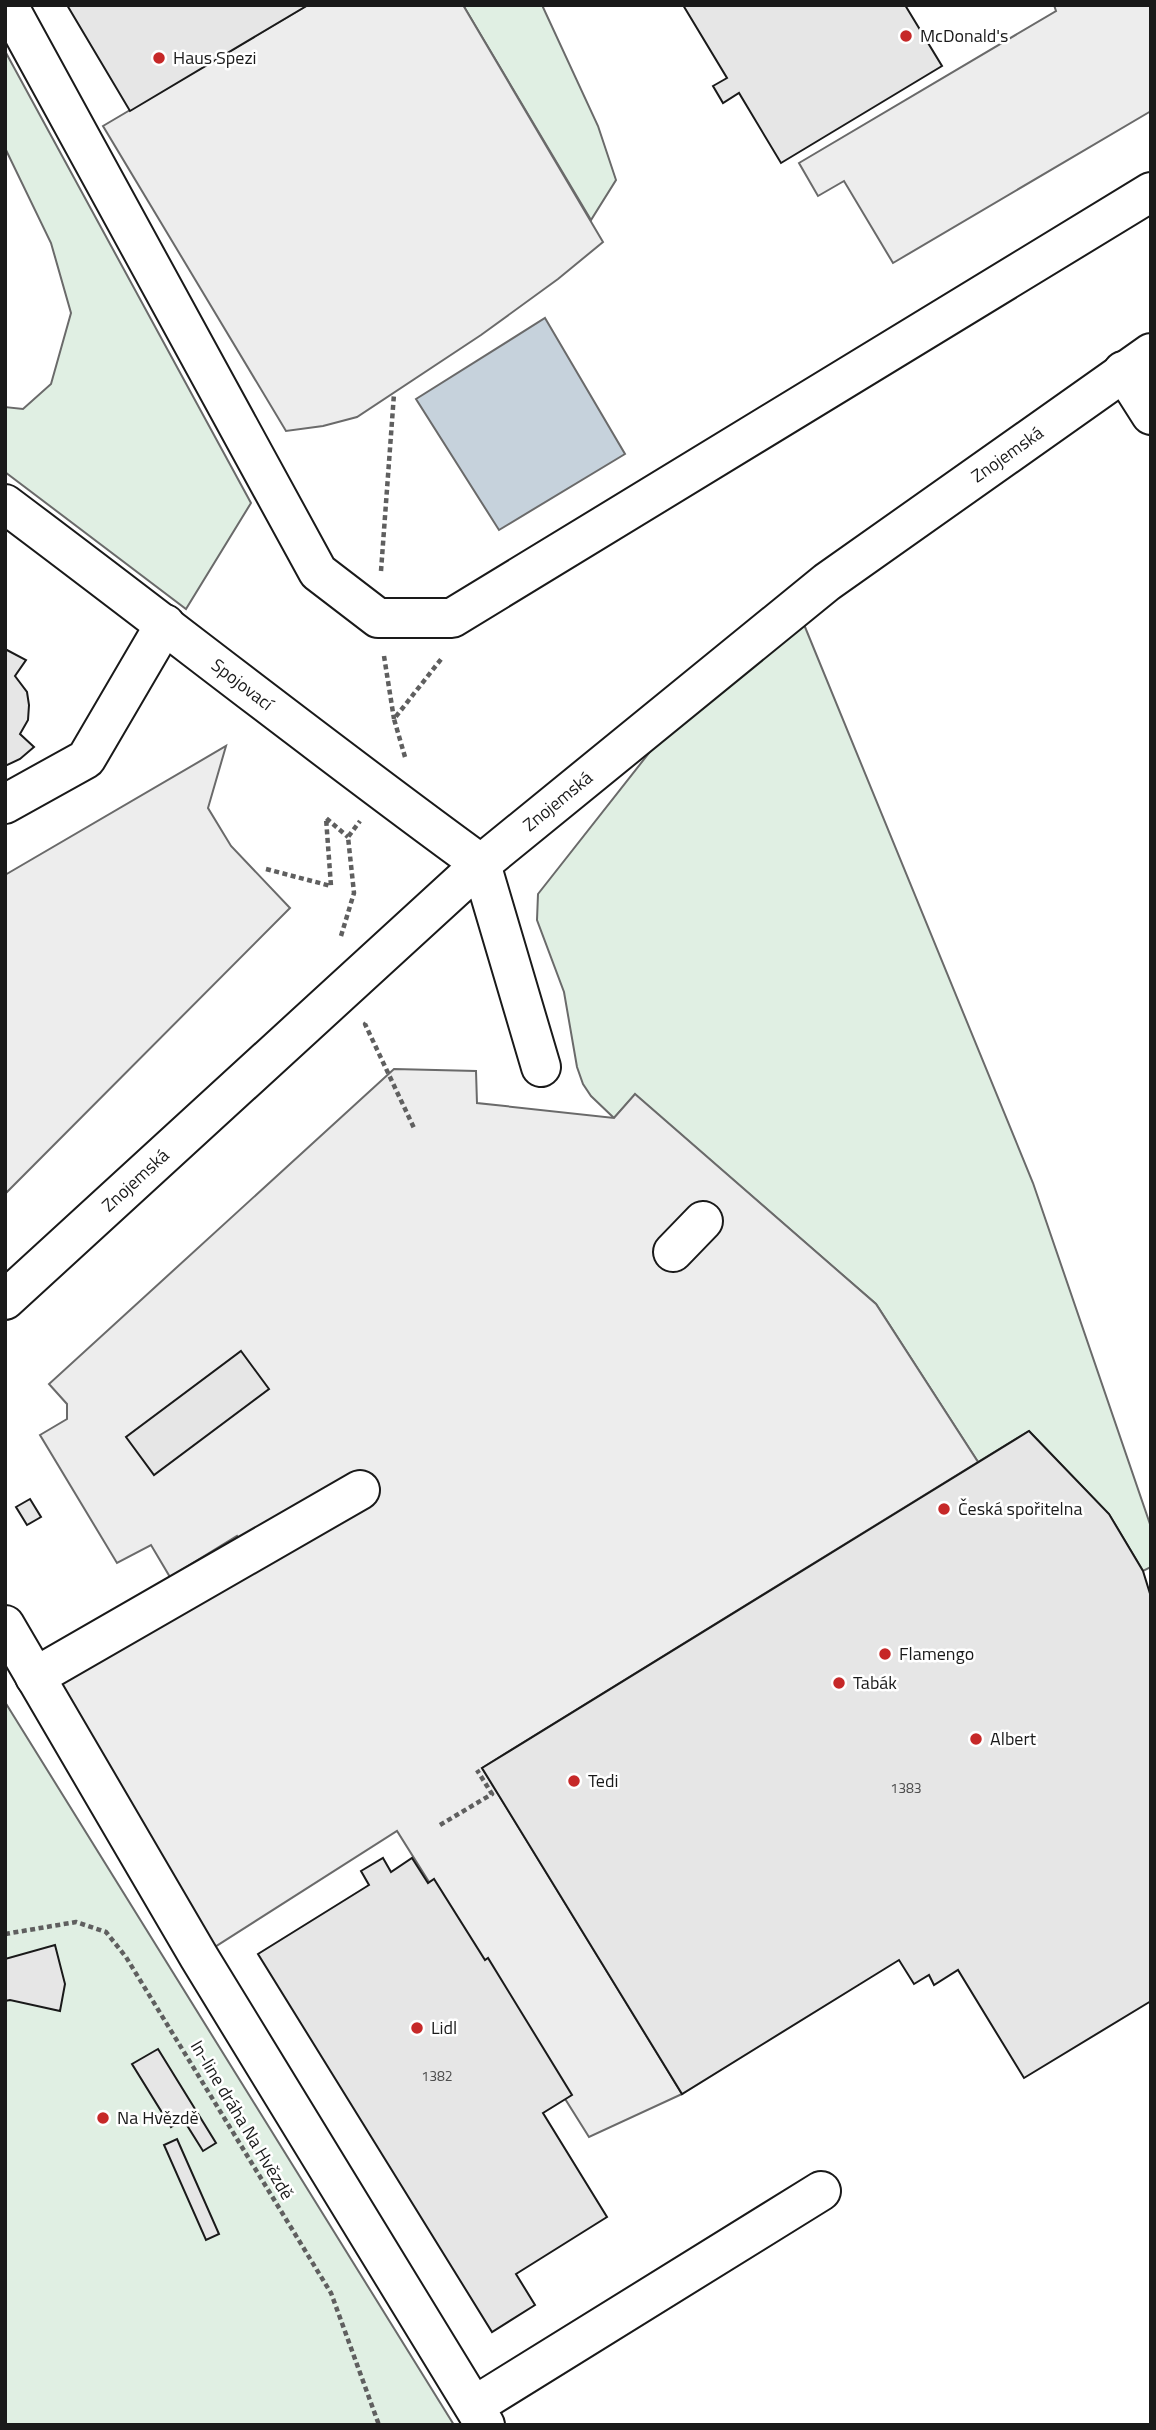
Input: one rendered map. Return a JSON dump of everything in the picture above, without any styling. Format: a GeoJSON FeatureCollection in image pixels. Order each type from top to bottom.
{"type":"FeatureCollection","features":[{"type":"Feature","properties":{"kind":"street"},"geometry":{"type":"LineString","coordinates":[[8,5],[317,572],[378,618],[452,618],[1151,192]]}},
{"type":"Feature","properties":{"kind":"street"},"geometry":{"type":"LineString","coordinates":[[1137,362],[1151,415]]}},
{"type":"Feature","properties":{"kind":"street","name":"Znojemská"},"geometry":{"type":"LineString","coordinates":[[5,1300],[481,864],[827,583],[1137,362]]}},
{"type":"Feature","properties":{"kind":"street","name":"Spojovací"},"geometry":{"type":"LineString","coordinates":[[5,504],[481,864]]}},
{"type":"Feature","properties":{"kind":"street"},"geometry":{"type":"LineString","coordinates":[[5,804],[86,760],[165,624]]}},
{"type":"Feature","properties":{"kind":"street"},"geometry":{"type":"LineString","coordinates":[[481,864],[541,1068]]}},
{"type":"Feature","properties":{"kind":"street"},"geometry":{"type":"LineString","coordinates":[[673,1252],[702,1221]]}},
{"type":"Feature","properties":{"kind":"street"},"geometry":{"type":"LineString","coordinates":[[35,1677],[360,1490]]}},
{"type":"Feature","properties":{"kind":"street"},"geometry":{"type":"LineString","coordinates":[[5,1625],[199,1957],[480,2416],[821,2191]]}},
{"type":"Feature","properties":{"kind":"path"},"geometry":{"type":"LineString","coordinates":[[394,394],[378,618],[394,719]]}},
{"type":"Feature","properties":{"kind":"path"},"geometry":{"type":"LineString","coordinates":[[266,869],[331,886],[326,818],[348,838]]}},
{"type":"Feature","properties":{"kind":"path"},"geometry":{"type":"LineString","coordinates":[[440,1825],[492,1794],[477,1770]]}},
{"type":"Feature","properties":{"kind":"path","name":"In-line dráha Na Hvězdě"},"geometry":{"type":"LineString","coordinates":[[5,1934],[76,1922],[106,1932],[126,1956],[331,2293],[379,2425]]}},
{"type":"Feature","properties":{"kind":"green space"},"geometry":{"type":"Polygon","coordinates":[[[463,5],[542,5],[598,126],[616,180],[591,220],[463,5]]]}},
{"type":"Feature","properties":{"kind":"green space"},"geometry":{"type":"Polygon","coordinates":[[[5,51],[251,503],[186,609],[5,472],[5,407],[23,409],[51,384],[71,313],[51,243],[5,148],[5,51]]]}},
{"type":"Feature","properties":{"kind":"green space"},"geometry":{"type":"Polygon","coordinates":[[[796,605],[1033,1183],[1151,1527],[1151,1567],[1143,1571],[1109,1514],[1029,1431],[978,1462],[876,1304],[635,1095],[614,1118],[591,1096],[583,1084],[577,1067],[564,992],[537,920],[538,894],[708,678],[796,605]]]}},
{"type":"Feature","properties":{"kind":"green space","name":"Na Hvězdě"},"geometry":{"type":"Polygon","coordinates":[[[5,1702],[454,2425],[5,2425],[5,1702]]]}},
{"type":"Feature","properties":{"kind":"shaded area","name":"Haus Spezi"},"geometry":{"type":"Polygon","coordinates":[[[308,5],[463,5],[603,242],[558,279],[481,335],[357,417],[323,426],[286,431],[103,126],[308,5]]]}},
{"type":"Feature","properties":{"kind":"shaded area"},"geometry":{"type":"Polygon","coordinates":[[[1054,5],[1151,5],[1151,111],[893,263],[844,181],[818,196],[799,163],[1056,11],[1054,5]]]}},
{"type":"Feature","properties":{"kind":"shaded area"},"geometry":{"type":"Polygon","coordinates":[[[545,318],[625,454],[499,530],[416,399],[545,318]]]}},
{"type":"Feature","properties":{"kind":"shaded area"},"geometry":{"type":"Polygon","coordinates":[[[226,746],[208,808],[231,846],[290,908],[5,1194],[5,875],[226,746]]]}},
{"type":"Feature","properties":{"kind":"shaded area"},"geometry":{"type":"Polygon","coordinates":[[[394,1069],[476,1071],[477,1103],[614,1118],[635,1094],[876,1304],[978,1462],[482,1768],[682,2094],[589,2137],[397,1831],[199,1957],[35,1677],[248,1554],[237,1536],[170,1577],[151,1545],[117,1563],[40,1435],[67,1419],[67,1404],[49,1384],[394,1069]]]}},
{"type":"Feature","properties":{"kind":"building","name":"Haus Spezi"},"geometry":{"type":"Polygon","coordinates":[[[67,5],[308,5],[130,111],[67,5]]]}},
{"type":"Feature","properties":{"kind":"building"},"geometry":{"type":"Polygon","coordinates":[[[683,5],[905,5],[942,66],[781,163],[739,93],[723,103],[713,86],[727,78],[683,5]]]}},
{"type":"Feature","properties":{"kind":"building"},"geometry":{"type":"Polygon","coordinates":[[[5,649],[26,660],[15,676],[27,692],[29,705],[28,720],[20,734],[34,747],[20,759],[5,766],[5,649]]]}},
{"type":"Feature","properties":{"kind":"building"},"geometry":{"type":"Polygon","coordinates":[[[241,1351],[269,1389],[154,1475],[126,1437],[241,1351]]]}},
{"type":"Feature","properties":{"kind":"building"},"geometry":{"type":"Polygon","coordinates":[[[1029,1431],[1109,1514],[1143,1571],[1151,1597],[1151,2001],[1024,2078],[958,1970],[934,1985],[929,1975],[914,1984],[899,1960],[682,2094],[482,1768],[1029,1431]]]}},
{"type":"Feature","properties":{"kind":"building"},"geometry":{"type":"Polygon","coordinates":[[[30,1499],[41,1517],[27,1525],[16,1507],[30,1499]]]}},
{"type":"Feature","properties":{"kind":"building","name":"Lidl"},"geometry":{"type":"Polygon","coordinates":[[[383,1858],[391,1872],[412,1858],[428,1883],[434,1879],[485,1960],[488,1958],[572,2095],[543,2113],[607,2217],[516,2274],[535,2305],[492,2332],[258,1954],[369,1885],[361,1871],[383,1858]]]}},
{"type":"Feature","properties":{"kind":"building"},"geometry":{"type":"Polygon","coordinates":[[[55,1945],[65,1984],[60,2011],[5,2001],[5,1959],[55,1945]]]}},
{"type":"Feature","properties":{"kind":"building"},"geometry":{"type":"Polygon","coordinates":[[[158,2049],[216,2143],[203,2151],[183,2119],[171,2127],[132,2064],[158,2049]]]}},
{"type":"Feature","properties":{"kind":"building"},"geometry":{"type":"Polygon","coordinates":[[[177,2139],[219,2234],[206,2240],[164,2145],[177,2139]]]}},
{"type":"Feature","properties":{"kind":"place","name":"McDonald's"},"geometry":{"type":"Point","coordinates":[906,36]}},
{"type":"Feature","properties":{"kind":"place","name":"Haus Spezi"},"geometry":{"type":"Point","coordinates":[159,58]}},
{"type":"Feature","properties":{"kind":"place","name":"Česká spořitelna"},"geometry":{"type":"Point","coordinates":[944,1509]}},
{"type":"Feature","properties":{"kind":"place","name":"Flamengo"},"geometry":{"type":"Point","coordinates":[885,1654]}},
{"type":"Feature","properties":{"kind":"place","name":"Tabák"},"geometry":{"type":"Point","coordinates":[839,1683]}},
{"type":"Feature","properties":{"kind":"place","name":"Albert"},"geometry":{"type":"Point","coordinates":[976,1739]}},
{"type":"Feature","properties":{"kind":"place","name":"Tedi"},"geometry":{"type":"Point","coordinates":[574,1781]}},
{"type":"Feature","properties":{"kind":"place","name":"Lidl"},"geometry":{"type":"Point","coordinates":[417,2028]}},
{"type":"Feature","properties":{"kind":"place","name":"Na Hvězdě"},"geometry":{"type":"Point","coordinates":[103,2118]}}]}
